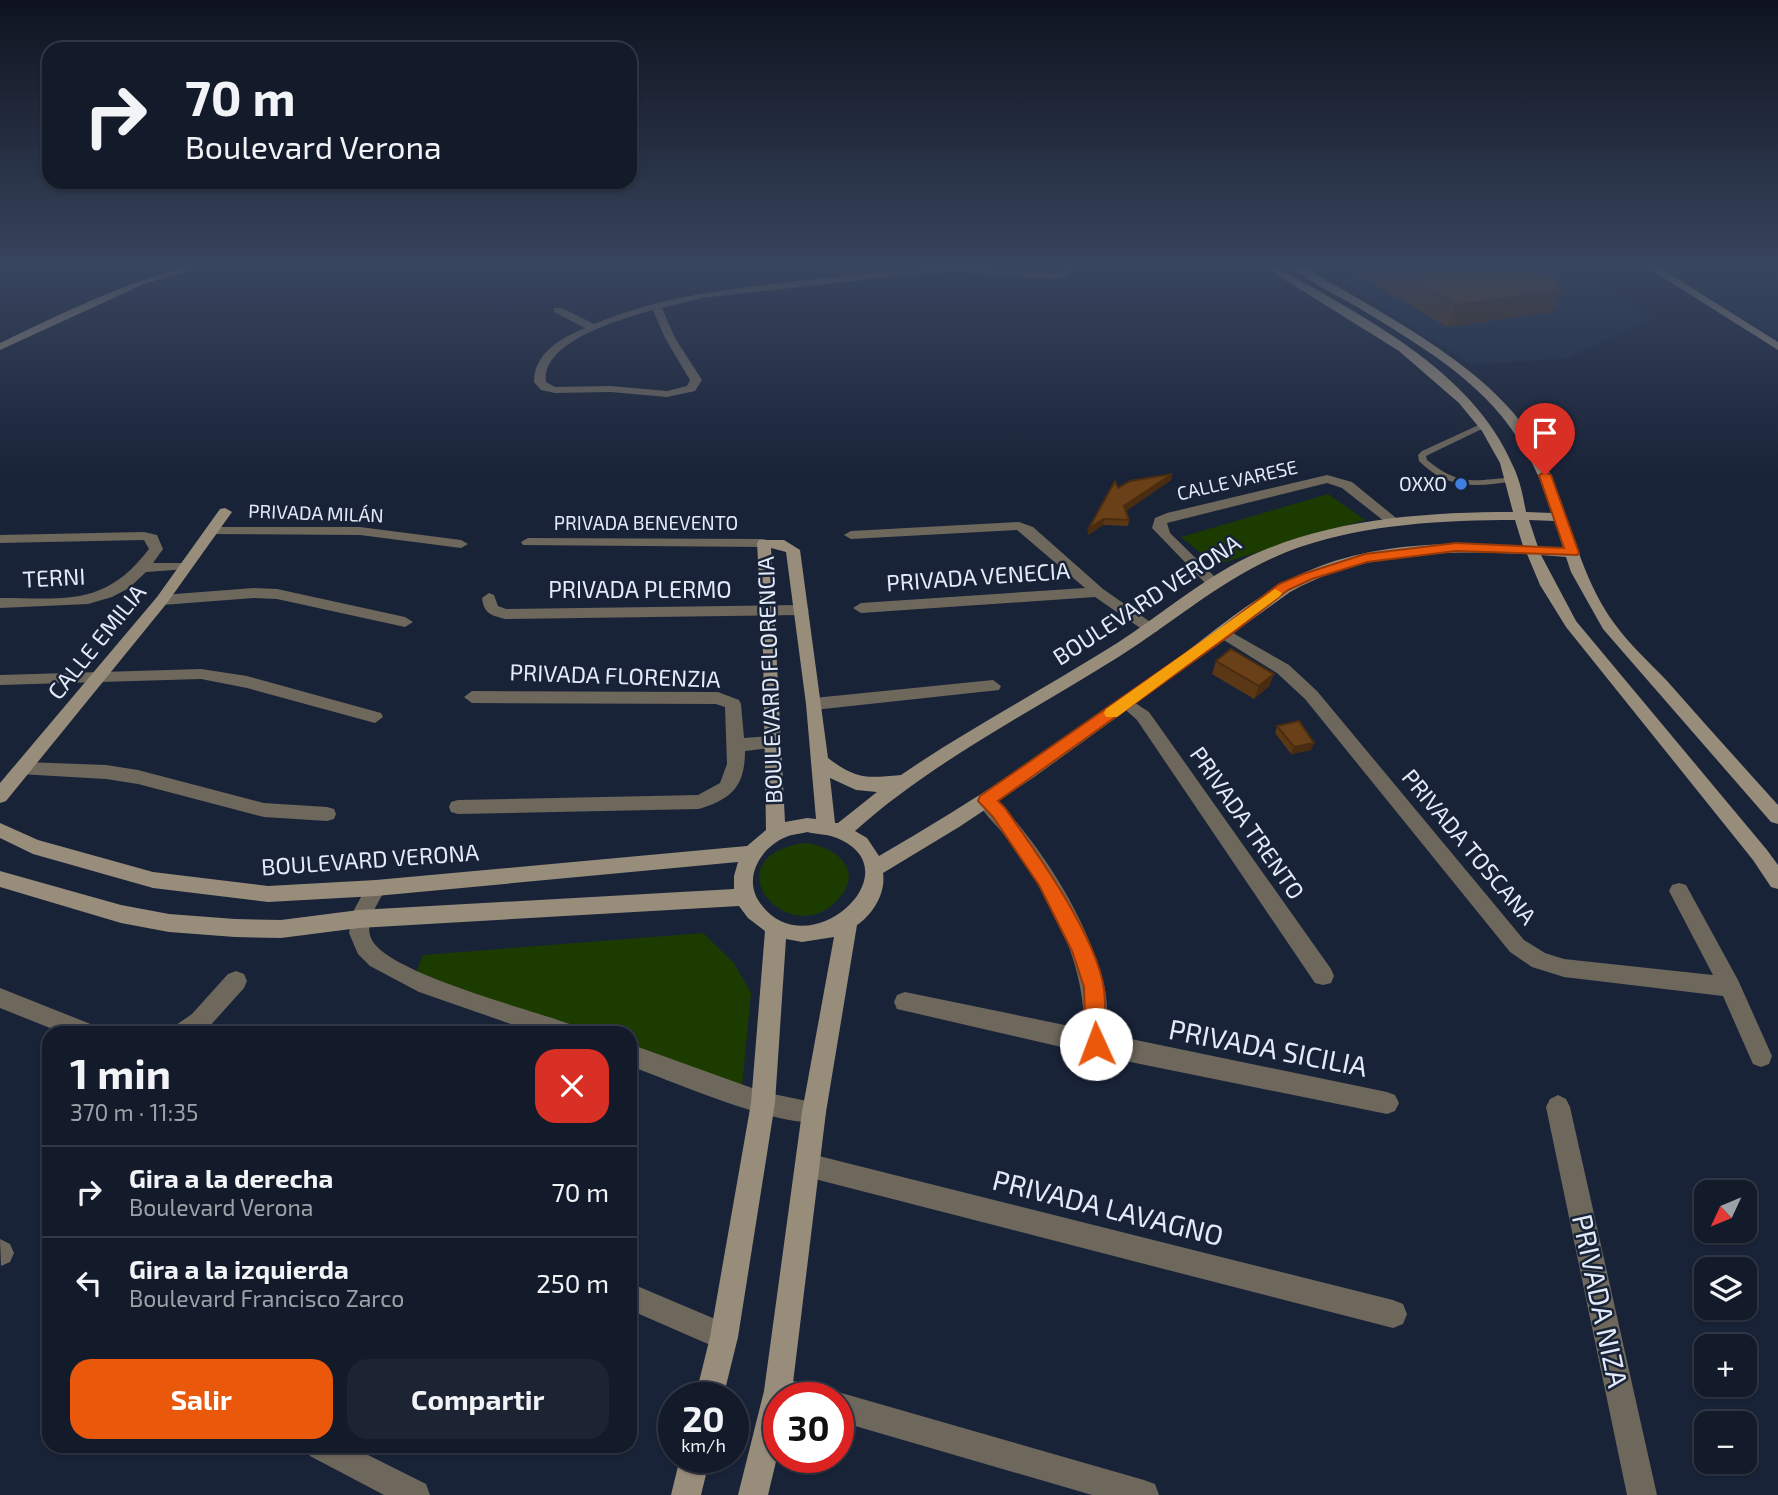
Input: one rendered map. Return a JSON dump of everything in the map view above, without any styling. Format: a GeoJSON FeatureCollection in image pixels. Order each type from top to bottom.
{"type":"FeatureCollection","features":[{"type":"Feature","properties":{"kind":"street"},"geometry":{"type":"LineString","coordinates":[[0,347],[23,336]]}},
{"type":"Feature","properties":{"kind":"street"},"geometry":{"type":"LineString","coordinates":[[577,336],[557,348],[542,365],[538,377],[543,387],[555,390],[591,388],[667,394],[684,392],[691,389],[696,380],[669,336]]}},
{"type":"Feature","properties":{"kind":"street"},"geometry":{"type":"LineString","coordinates":[[1377,336],[1407,355],[1459,396],[1483,425],[1512,479],[1521,515],[1549,592],[1571,624],[1760,855],[1778,881]]}},
{"type":"Feature","properties":{"kind":"street"},"geometry":{"type":"LineString","coordinates":[[1411,336],[1465,372],[1494,399],[1527,439],[1561,517],[1578,572],[1608,626],[1778,817]]}},
{"type":"Feature","properties":{"kind":"street"},"geometry":{"type":"LineString","coordinates":[[1760,336],[1778,347]]}},
{"type":"Feature","properties":{"kind":"street","name":"CALLE VARESE"},"geometry":{"type":"LineString","coordinates":[[1213,583],[1165,536],[1159,528],[1160,521],[1327,479],[1347,485],[1394,522]]}},
{"type":"Feature","properties":{"kind":"street","name":"CALLE EMILIA"},"geometry":{"type":"LineString","coordinates":[[0,796],[162,600],[183,566],[225,512]]}},
{"type":"Feature","properties":{"kind":"street","name":"BOULEVARD VERONA"},"geometry":{"type":"LineString","coordinates":[[834,828],[1151,629],[1213,583],[1263,556],[1292,545],[1394,522],[1521,515],[1561,517]]}},
{"type":"Feature","properties":{"kind":"street","name":"PRIVADA VENECIA"},"geometry":{"type":"LineString","coordinates":[[851,535],[1018,526],[1027,530],[1098,592],[1151,629]]}},
{"type":"Feature","properties":{"kind":"street","name":"PRIVADA MILÁN"},"geometry":{"type":"LineString","coordinates":[[211,531],[335,529],[461,544]]}},
{"type":"Feature","properties":{"kind":"street"},"geometry":{"type":"LineString","coordinates":[[0,539],[144,536],[152,538],[156,549],[144,568]]}},
{"type":"Feature","properties":{"kind":"street","name":"PRIVADA BENEVENTO"},"geometry":{"type":"LineString","coordinates":[[528,542],[764,543]]}},
{"type":"Feature","properties":{"kind":"street","name":"BOULEVARD FLORENCIA"},"geometry":{"type":"LineString","coordinates":[[776,833],[771,741],[771,612],[764,543],[784,544],[793,550],[819,760],[834,828]]}},
{"type":"Feature","properties":{"kind":"street"},"geometry":{"type":"LineString","coordinates":[[875,868],[986,801],[1224,633],[1283,587],[1327,568],[1352,561],[1456,547],[1572,553]]}},
{"type":"Feature","properties":{"kind":"street"},"geometry":{"type":"LineString","coordinates":[[144,568],[183,566]]}},
{"type":"Feature","properties":{"kind":"street","name":"TERNI"},"geometry":{"type":"LineString","coordinates":[[0,603],[87,601],[123,587],[144,568]]}},
{"type":"Feature","properties":{"kind":"street","name":"PRIVADA VENECIA"},"geometry":{"type":"LineString","coordinates":[[861,608],[1098,592]]}},
{"type":"Feature","properties":{"kind":"street"},"geometry":{"type":"LineString","coordinates":[[162,600],[254,593],[277,594],[405,622]]}},
{"type":"Feature","properties":{"kind":"street","name":"PRIVADA PLERMO"},"geometry":{"type":"LineString","coordinates":[[489,598],[491,609],[505,614],[802,610]]}},
{"type":"Feature","properties":{"kind":"street","name":"PRIVADA TOSCANA"},"geometry":{"type":"LineString","coordinates":[[1224,633],[1283,669],[1311,695],[1517,946],[1539,960],[1564,968],[1730,986]]}},
{"type":"Feature","properties":{"kind":"street"},"geometry":{"type":"LineString","coordinates":[[0,680],[201,674],[247,682],[375,717]]}},
{"type":"Feature","properties":{"kind":"street"},"geometry":{"type":"LineString","coordinates":[[814,704],[993,687]]}},
{"type":"Feature","properties":{"kind":"street","name":"PRIVADA FLORENZIA"},"geometry":{"type":"LineString","coordinates":[[458,807],[699,803],[724,793],[730,784],[738,744],[733,704],[718,698],[472,696]]}},
{"type":"Feature","properties":{"kind":"street","name":"PRIVADA TRENTO"},"geometry":{"type":"LineString","coordinates":[[1126,703],[1143,716],[1322,976]]}},
{"type":"Feature","properties":{"kind":"street"},"geometry":{"type":"LineString","coordinates":[[738,744],[771,741]]}},
{"type":"Feature","properties":{"kind":"street"},"geometry":{"type":"LineString","coordinates":[[819,760],[854,785],[879,786],[910,779]]}},
{"type":"Feature","properties":{"kind":"street"},"geometry":{"type":"LineString","coordinates":[[25,769],[138,776],[264,810],[327,814]]}},
{"type":"Feature","properties":{"kind":"street"},"geometry":{"type":"LineString","coordinates":[[986,801],[999,813],[1046,880],[1082,951],[1094,987],[1096,1044]]}},
{"type":"Feature","properties":{"kind":"street"},"geometry":{"type":"LineString","coordinates":[[800,826],[834,828],[857,840],[869,853],[875,868],[874,888],[865,907],[847,922],[824,932],[799,934],[776,928],[756,915],[744,897],[741,882],[751,853],[776,833],[800,826]]}},
{"type":"Feature","properties":{"kind":"street","name":"BOULEVARD VERONA"},"geometry":{"type":"LineString","coordinates":[[0,830],[33,846],[153,880],[268,894],[376,888],[751,853]]}},
{"type":"Feature","properties":{"kind":"street"},"geometry":{"type":"LineString","coordinates":[[0,879],[76,903],[169,923],[281,929],[359,919],[744,897]]}},
{"type":"Feature","properties":{"kind":"street"},"geometry":{"type":"LineString","coordinates":[[376,888],[359,919],[364,947],[376,959],[434,987],[547,1026]]}},
{"type":"Feature","properties":{"kind":"street"},"geometry":{"type":"LineString","coordinates":[[1679,891],[1730,986],[1761,1056]]}},
{"type":"Feature","properties":{"kind":"street"},"geometry":{"type":"LineString","coordinates":[[779,1382],[814,1112],[847,922]]}},
{"type":"Feature","properties":{"kind":"street"},"geometry":{"type":"LineString","coordinates":[[713,1382],[724,1337],[763,1103],[776,928]]}},
{"type":"Feature","properties":{"kind":"street"},"geometry":{"type":"LineString","coordinates":[[193,1026],[236,981]]}},
{"type":"Feature","properties":{"kind":"street"},"geometry":{"type":"LineString","coordinates":[[0,998],[70,1026]]}},
{"type":"Feature","properties":{"kind":"street","name":"PRIVADA SICILIA"},"geometry":{"type":"LineString","coordinates":[[905,1002],[1387,1103]]}},
{"type":"Feature","properties":{"kind":"street"},"geometry":{"type":"LineString","coordinates":[[637,1058],[763,1103],[814,1112]]}},
{"type":"Feature","properties":{"kind":"street","name":"PRIVADA NIZA"},"geometry":{"type":"LineString","coordinates":[[1558,1107],[1642,1495]]}},
{"type":"Feature","properties":{"kind":"street","name":"PRIVADA LAVAGNO"},"geometry":{"type":"LineString","coordinates":[[807,1165],[1393,1314]]}},
{"type":"Feature","properties":{"kind":"street"},"geometry":{"type":"LineString","coordinates":[[637,1299],[724,1337]]}},
{"type":"Feature","properties":{"kind":"street"},"geometry":{"type":"LineString","coordinates":[[854,1411],[1143,1495]]}},
{"type":"Feature","properties":{"kind":"street"},"geometry":{"type":"LineString","coordinates":[[752,1495],[763,1451]]}},
{"type":"Feature","properties":{"kind":"street"},"geometry":{"type":"LineString","coordinates":[[334,1453],[415,1495]]}},
{"type":"Feature","properties":{"kind":"street"},"geometry":{"type":"LineString","coordinates":[[686,1495],[691,1473]]}},
{"type":"Feature","properties":{"kind":"lane"},"geometry":{"type":"LineString","coordinates":[[1483,425],[1422,455],[1423,461],[1440,476],[1462,483],[1512,479]]}},
{"type":"Feature","properties":{"kind":"shaded area"},"geometry":{"type":"Polygon","coordinates":[[[1426,336],[1615,336],[1568,358],[1472,365],[1426,336]]]}},
{"type":"Feature","properties":{"kind":"green space"},"geometry":{"type":"Polygon","coordinates":[[[1328,494],[1365,520],[1215,565],[1181,537],[1328,494]]]}},
{"type":"Feature","properties":{"kind":"green space"},"geometry":{"type":"Polygon","coordinates":[[[803,843],[831,852],[840,858],[849,873],[843,893],[824,911],[803,916],[784,911],[769,900],[760,884],[761,867],[774,853],[803,843]]]}},
{"type":"Feature","properties":{"kind":"green space"},"geometry":{"type":"Polygon","coordinates":[[[703,933],[734,963],[751,993],[742,1087],[637,1052],[637,1026],[561,1026],[414,977],[423,955],[703,933]]]}},
{"type":"Feature","properties":{"kind":"building"},"geometry":{"type":"Polygon","coordinates":[[[1172,474],[1124,506],[1129,520],[1104,519],[1089,528],[1115,481],[1118,488],[1130,481],[1172,474]]]}},
{"type":"Feature","properties":{"kind":"building"},"geometry":{"type":"Polygon","coordinates":[[[1231,649],[1274,674],[1259,686],[1216,661],[1231,649]]]}},
{"type":"Feature","properties":{"kind":"building"},"geometry":{"type":"Polygon","coordinates":[[[1299,721],[1314,743],[1294,747],[1277,726],[1299,721]]]}},
{"type":"Feature","properties":{"kind":"slow traffic"},"geometry":{"type":"LineString","coordinates":[[1111,713],[1224,633],[1275,593]]}},
{"type":"Feature","properties":{"kind":"place","name":"OXXO"},"geometry":{"type":"Point","coordinates":[1461,484]}},
{"type":"Feature","properties":{"kind":"route"},"geometry":{"type":"LineString","coordinates":[[1096,1044],[1094,987],[1082,951],[1046,880],[999,813],[986,801],[1224,633],[1283,587],[1327,568],[1365,558],[1456,547],[1572,553],[1545,475]]}}]}
